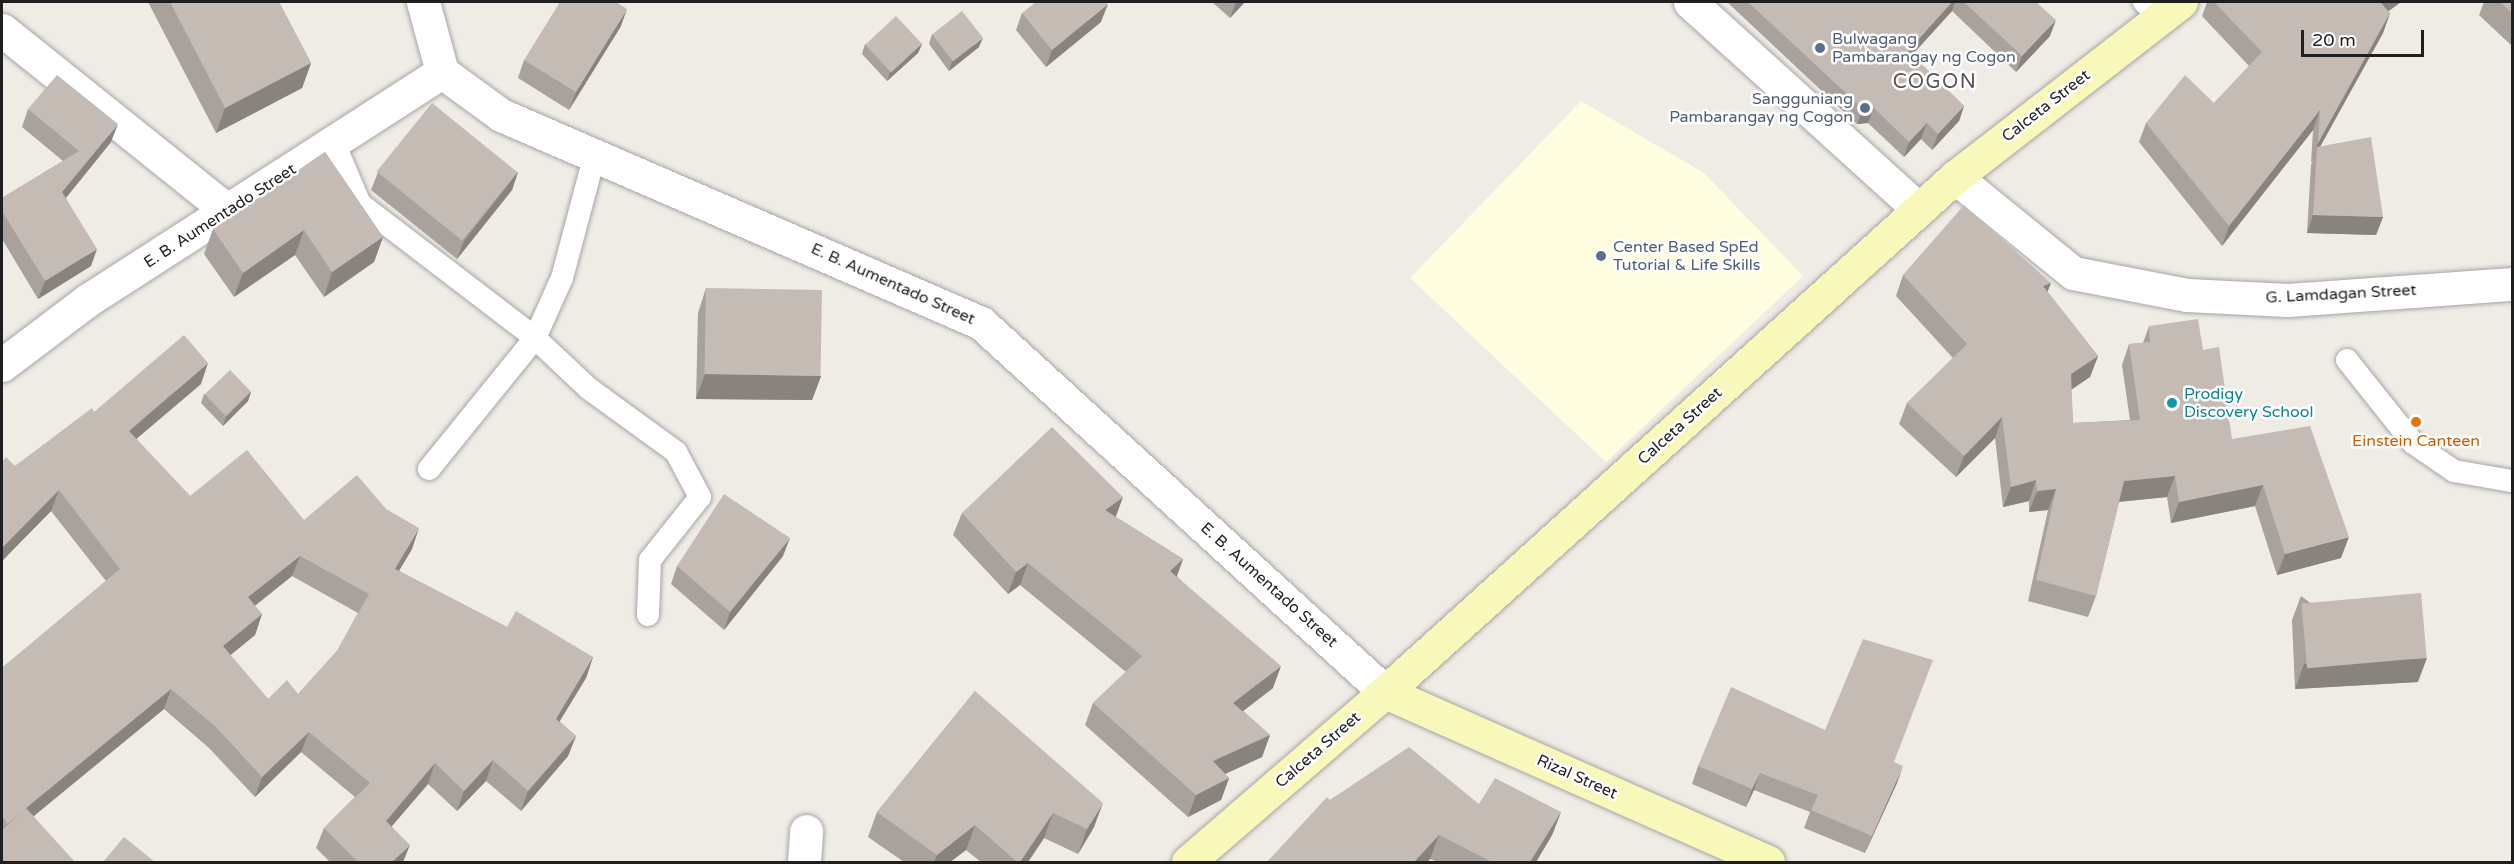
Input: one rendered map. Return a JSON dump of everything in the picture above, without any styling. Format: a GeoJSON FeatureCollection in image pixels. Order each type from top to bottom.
{"type":"FeatureCollection","features":[{"type":"Feature","properties":{"kind":"main road","name":"Calceta Street"},"geometry":{"type":"LineString","coordinates":[[1188,862],[1385,692],[1955,177],[2162,7]]}},
{"type":"Feature","properties":{"kind":"main road","name":"Rizal Street"},"geometry":{"type":"LineString","coordinates":[[1385,692],[1768,862]]}},
{"type":"Feature","properties":{"kind":"street"},"geometry":{"type":"LineString","coordinates":[[423,2],[441,72]]}},
{"type":"Feature","properties":{"kind":"street"},"geometry":{"type":"LineString","coordinates":[[1690,2],[1918,210]]}},
{"type":"Feature","properties":{"kind":"street"},"geometry":{"type":"LineString","coordinates":[[2,30],[228,211]]}},
{"type":"Feature","properties":{"kind":"street","name":"E. B. Aumentado Street"},"geometry":{"type":"LineString","coordinates":[[2,365],[88,300],[441,72],[501,115],[596,154],[981,323],[1385,692]]}},
{"type":"Feature","properties":{"kind":"street","name":"G. Lamdagan Street"},"geometry":{"type":"LineString","coordinates":[[1955,177],[2073,273],[2187,295],[2288,300],[2512,284]]}},
{"type":"Feature","properties":{"kind":"lane"},"geometry":{"type":"LineString","coordinates":[[334,143],[360,204],[535,338],[588,388],[676,452],[700,497],[651,560],[648,615]]}},
{"type":"Feature","properties":{"kind":"lane"},"geometry":{"type":"LineString","coordinates":[[429,469],[535,338],[562,278],[596,154]]}},
{"type":"Feature","properties":{"kind":"lane"},"geometry":{"type":"LineString","coordinates":[[2347,360],[2413,443],[2454,471],[2512,481]]}},
{"type":"Feature","properties":{"kind":"shaded area"},"geometry":{"type":"Polygon","coordinates":[[[1581,101],[1704,173],[1803,276],[1606,462],[1410,278],[1581,101]]]}},
{"type":"Feature","properties":{"kind":"building"},"geometry":{"type":"Polygon","coordinates":[[[170,2],[279,2],[311,63],[225,108],[170,2]]]}},
{"type":"Feature","properties":{"kind":"building"},"geometry":{"type":"Polygon","coordinates":[[[560,2],[616,2],[627,9],[576,92],[524,60],[560,2]]]}},
{"type":"Feature","properties":{"kind":"building"},"geometry":{"type":"Polygon","coordinates":[[[1036,2],[1106,2],[1108,4],[1052,50],[1022,13],[1036,2]]]}},
{"type":"Feature","properties":{"kind":"building"},"geometry":{"type":"Polygon","coordinates":[[[1748,2],[1952,2],[1908,51],[1964,106],[1938,134],[1927,123],[1909,142],[1874,108],[1863,109],[1748,2]]]}},
{"type":"Feature","properties":{"kind":"building"},"geometry":{"type":"Polygon","coordinates":[[[1964,2],[2036,2],[2056,20],[2022,56],[1964,2]]]}},
{"type":"Feature","properties":{"kind":"building"},"geometry":{"type":"Polygon","coordinates":[[[2214,2],[2383,2],[2381,3],[2390,13],[2318,143],[2320,110],[2229,226],[2146,123],[2185,75],[2214,103],[2262,52],[2214,2]]]}},
{"type":"Feature","properties":{"kind":"building"},"geometry":{"type":"Polygon","coordinates":[[[2500,2],[2512,2],[2512,13],[2500,2]]]}},
{"type":"Feature","properties":{"kind":"building"},"geometry":{"type":"Polygon","coordinates":[[[962,11],[983,38],[953,61],[932,34],[962,11]]]}},
{"type":"Feature","properties":{"kind":"building"},"geometry":{"type":"Polygon","coordinates":[[[896,16],[922,44],[891,72],[865,45],[896,16]]]}},
{"type":"Feature","properties":{"kind":"building"},"geometry":{"type":"Polygon","coordinates":[[[57,75],[118,124],[62,192],[97,249],[45,281],[2,211],[2,198],[79,151],[28,109],[57,75]]]}},
{"type":"Feature","properties":{"kind":"building"},"geometry":{"type":"Polygon","coordinates":[[[432,103],[517,172],[462,241],[377,171],[432,103]]]}},
{"type":"Feature","properties":{"kind":"building"},"geometry":{"type":"Polygon","coordinates":[[[2371,137],[2383,217],[2313,215],[2317,147],[2371,137]]]}},
{"type":"Feature","properties":{"kind":"building"},"geometry":{"type":"Polygon","coordinates":[[[325,152],[383,237],[332,272],[304,230],[243,273],[213,229],[325,152]]]}},
{"type":"Feature","properties":{"kind":"building"},"geometry":{"type":"Polygon","coordinates":[[[1964,205],[2051,283],[2043,286],[2098,356],[2071,374],[2073,423],[2140,420],[2129,344],[2150,342],[2149,326],[2198,319],[2203,350],[2219,347],[2232,439],[2310,426],[2349,537],[2285,554],[2263,485],[2179,502],[2175,476],[2124,481],[2096,596],[2036,580],[2056,489],[2037,491],[2036,480],[2011,487],[2002,417],[1964,456],[1907,403],[1967,344],[1903,275],[1964,205]]]}},
{"type":"Feature","properties":{"kind":"building"},"geometry":{"type":"Polygon","coordinates":[[[706,288],[822,290],[820,376],[704,374],[706,288]]]}},
{"type":"Feature","properties":{"kind":"building"},"geometry":{"type":"Polygon","coordinates":[[[184,335],[208,363],[129,431],[190,496],[247,450],[304,520],[357,475],[386,509],[419,528],[395,569],[507,627],[516,611],[593,657],[556,719],[576,736],[528,791],[493,760],[464,791],[435,763],[386,821],[410,845],[392,862],[358,862],[324,828],[370,783],[309,732],[262,777],[216,727],[171,689],[26,808],[75,862],[2,862],[2,830],[24,810],[7,824],[2,816],[2,668],[120,569],[59,490],[2,548],[2,462],[6,457],[15,466],[92,408],[94,412],[184,335]],[[300,556],[248,597],[262,614],[223,646],[268,699],[287,680],[298,694],[337,651],[369,594],[300,556]]]}},
{"type":"Feature","properties":{"kind":"building"},"geometry":{"type":"Polygon","coordinates":[[[230,370],[251,392],[226,416],[205,394],[230,370]]]}},
{"type":"Feature","properties":{"kind":"building"},"geometry":{"type":"Polygon","coordinates":[[[1052,427],[1123,497],[1105,510],[1183,559],[1170,571],[1281,666],[1233,703],[1270,735],[1213,761],[1229,778],[1196,795],[1093,703],[1142,656],[1028,563],[1016,572],[962,513],[1052,427]]]}},
{"type":"Feature","properties":{"kind":"building"},"geometry":{"type":"Polygon","coordinates":[[[724,494],[790,538],[730,612],[677,566],[724,494]]]}},
{"type":"Feature","properties":{"kind":"building"},"geometry":{"type":"Polygon","coordinates":[[[2421,593],[2427,658],[2307,668],[2301,603],[2421,593]]]}},
{"type":"Feature","properties":{"kind":"building"},"geometry":{"type":"Polygon","coordinates":[[[1863,639],[1933,660],[1894,762],[1903,766],[1872,836],[1811,810],[1818,795],[1760,773],[1752,789],[1698,766],[1731,687],[1825,730],[1863,639]]]}},
{"type":"Feature","properties":{"kind":"building"},"geometry":{"type":"Polygon","coordinates":[[[975,691],[1103,803],[1087,829],[1053,813],[1020,862],[1017,862],[975,825],[937,855],[877,812],[975,691]]]}},
{"type":"Feature","properties":{"kind":"building"},"geometry":{"type":"Polygon","coordinates":[[[1409,747],[1479,804],[1495,778],[1561,812],[1530,862],[1492,862],[1439,835],[1414,862],[1267,862],[1327,797],[1330,800],[1409,747]]]}},
{"type":"Feature","properties":{"kind":"building"},"geometry":{"type":"Polygon","coordinates":[[[124,837],[155,862],[103,862],[124,837]]]}},
{"type":"Feature","properties":{"kind":"place","name":"Bulwagang Pambarangay ng Cogon"},"geometry":{"type":"Point","coordinates":[1820,48]}},
{"type":"Feature","properties":{"kind":"place","name":"Sangguniang Pambarangay ng Cogon"},"geometry":{"type":"Point","coordinates":[1865,108]}},
{"type":"Feature","properties":{"kind":"place","name":"Center Based SpEd Tutorial & Life Skills"},"geometry":{"type":"Point","coordinates":[1601,256]}},
{"type":"Feature","properties":{"kind":"place","name":"Prodigy Discovery School"},"geometry":{"type":"Point","coordinates":[2172,403]}},
{"type":"Feature","properties":{"kind":"place","name":"Einstein Canteen"},"geometry":{"type":"Point","coordinates":[2416,422]}},
{"type":"Feature","properties":{"kind":"district","name":"COGON"},"geometry":{"type":"Point","coordinates":[1935,82]}}]}
